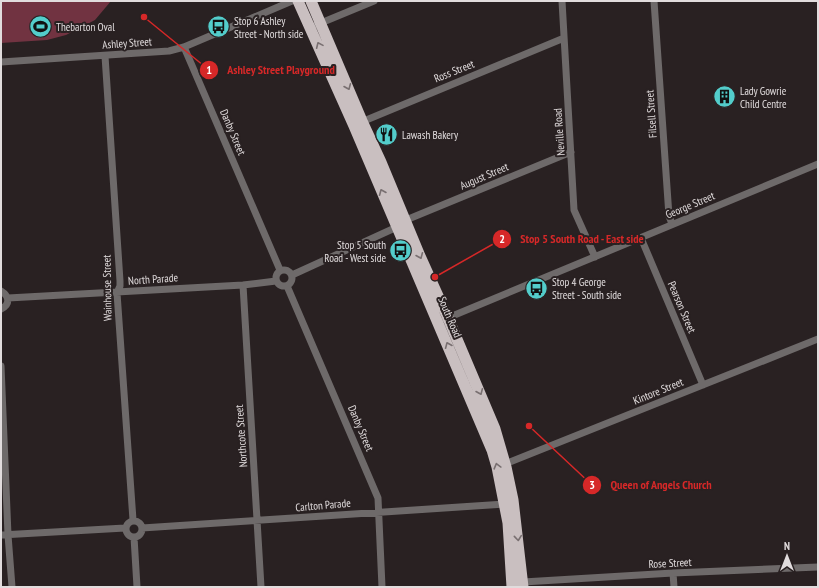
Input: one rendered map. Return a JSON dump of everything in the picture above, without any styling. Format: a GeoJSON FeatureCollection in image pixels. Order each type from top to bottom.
{"type":"FeatureCollection","features":[{"type":"Feature","properties":{"kind":"highway","name":"South Road"},"geometry":{"type":"LineString","coordinates":[[298,1],[316,25]]}},
{"type":"Feature","properties":{"kind":"highway","name":"South Road"},"geometry":{"type":"LineString","coordinates":[[311,1],[316,25],[401,224],[443,319],[490,417],[505,464],[513,500],[516,519],[518,585]]}},
{"type":"Feature","properties":{"kind":"highway","name":"South Road"},"geometry":{"type":"LineString","coordinates":[[443,319],[497,467],[505,504],[518,585]]}},
{"type":"Feature","properties":{"kind":"street","name":"Ashley Street"},"geometry":{"type":"LineString","coordinates":[[1,62],[169,51],[184,47],[292,1]]}},
{"type":"Feature","properties":{"kind":"street"},"geometry":{"type":"LineString","coordinates":[[316,25],[374,1]]}},
{"type":"Feature","properties":{"kind":"street","name":"Neville Road"},"geometry":{"type":"LineString","coordinates":[[562,1],[574,210],[595,257]]}},
{"type":"Feature","properties":{"kind":"street","name":"Filsell Street"},"geometry":{"type":"LineString","coordinates":[[654,1],[669,216],[672,224]]}},
{"type":"Feature","properties":{"kind":"street","name":"Ross Street"},"geometry":{"type":"LineString","coordinates":[[358,123],[564,38]]}},
{"type":"Feature","properties":{"kind":"street","name":"Danby Street"},"geometry":{"type":"LineString","coordinates":[[184,47],[280,270]]}},
{"type":"Feature","properties":{"kind":"street","name":"Wainhouse Street"},"geometry":{"type":"LineString","coordinates":[[105,56],[120,281],[120,286],[117,293],[133,520]]}},
{"type":"Feature","properties":{"kind":"street","name":"August Street"},"geometry":{"type":"LineString","coordinates":[[401,224],[571,152]]}},
{"type":"Feature","properties":{"kind":"street","name":"George Street"},"geometry":{"type":"LineString","coordinates":[[443,319],[818,164]]}},
{"type":"Feature","properties":{"kind":"street"},"geometry":{"type":"LineString","coordinates":[[292,275],[401,224]]}},
{"type":"Feature","properties":{"kind":"street","name":"Pearson Street"},"geometry":{"type":"LineString","coordinates":[[641,238],[703,385]]}},
{"type":"Feature","properties":{"kind":"street"},"geometry":{"type":"LineString","coordinates":[[280,270],[286,270],[292,275],[292,281],[287,286],[281,286],[276,281],[275,276],[280,270]]}},
{"type":"Feature","properties":{"kind":"street","name":"North Parade"},"geometry":{"type":"LineString","coordinates":[[8,298],[117,293],[243,285],[276,281]]}},
{"type":"Feature","properties":{"kind":"street","name":"Northcote Street"},"geometry":{"type":"LineString","coordinates":[[243,285],[261,587]]}},
{"type":"Feature","properties":{"kind":"street","name":"Danby Street"},"geometry":{"type":"LineString","coordinates":[[287,286],[378,498],[382,587]]}},
{"type":"Feature","properties":{"kind":"street"},"geometry":{"type":"LineString","coordinates":[[1,291],[6,294],[8,298],[4,308],[1,309]]}},
{"type":"Feature","properties":{"kind":"street","name":"Kintore Street"},"geometry":{"type":"LineString","coordinates":[[505,464],[818,339]]}},
{"type":"Feature","properties":{"kind":"street"},"geometry":{"type":"LineString","coordinates":[[1,366],[4,535],[12,587]]}},
{"type":"Feature","properties":{"kind":"street","name":"Carlton Parade"},"geometry":{"type":"LineString","coordinates":[[142,528],[258,521],[378,511],[505,504]]}},
{"type":"Feature","properties":{"kind":"street"},"geometry":{"type":"LineString","coordinates":[[133,520],[138,521],[142,528],[138,536],[134,537],[126,533],[125,528],[126,524],[133,520]]}},
{"type":"Feature","properties":{"kind":"street"},"geometry":{"type":"LineString","coordinates":[[4,535],[125,528]]}},
{"type":"Feature","properties":{"kind":"street"},"geometry":{"type":"LineString","coordinates":[[134,537],[137,587]]}},
{"type":"Feature","properties":{"kind":"street","name":"Rose Street"},"geometry":{"type":"LineString","coordinates":[[518,585],[673,573],[818,567]]}},
{"type":"Feature","properties":{"kind":"street"},"geometry":{"type":"LineString","coordinates":[[673,573],[674,587]]}},
{"type":"Feature","properties":{"kind":"shaded area","name":"Thebarton Oval"},"geometry":{"type":"Polygon","coordinates":[[[1,1],[111,1],[95,20],[66,35],[47,40],[1,43],[1,1]]]}},
{"type":"Feature","properties":{"kind":"place","name":"Ashley Street Playground"},"geometry":{"type":"Point","coordinates":[144,17]}},
{"type":"Feature","properties":{"kind":"place","name":"Thebarton Oval"},"geometry":{"type":"Point","coordinates":[41,27]}},
{"type":"Feature","properties":{"kind":"place","name":"Stop 6 Ashley Street - North side"},"geometry":{"type":"Point","coordinates":[218,27]}},
{"type":"Feature","properties":{"kind":"place","name":"Lady Gowrie Child Centre"},"geometry":{"type":"Point","coordinates":[725,97]}},
{"type":"Feature","properties":{"kind":"place","name":"Lawash Bakery"},"geometry":{"type":"Point","coordinates":[387,135]}},
{"type":"Feature","properties":{"kind":"place","name":"Stop 5 South Road - West side"},"geometry":{"type":"Point","coordinates":[401,251]}},
{"type":"Feature","properties":{"kind":"place","name":"Stop 5 South Road - East side"},"geometry":{"type":"Point","coordinates":[435,277]}},
{"type":"Feature","properties":{"kind":"place","name":"Stop 4 George Street - South side"},"geometry":{"type":"Point","coordinates":[537,288]}},
{"type":"Feature","properties":{"kind":"place","name":"Queen of Angels Church"},"geometry":{"type":"Point","coordinates":[529,426]}}]}
